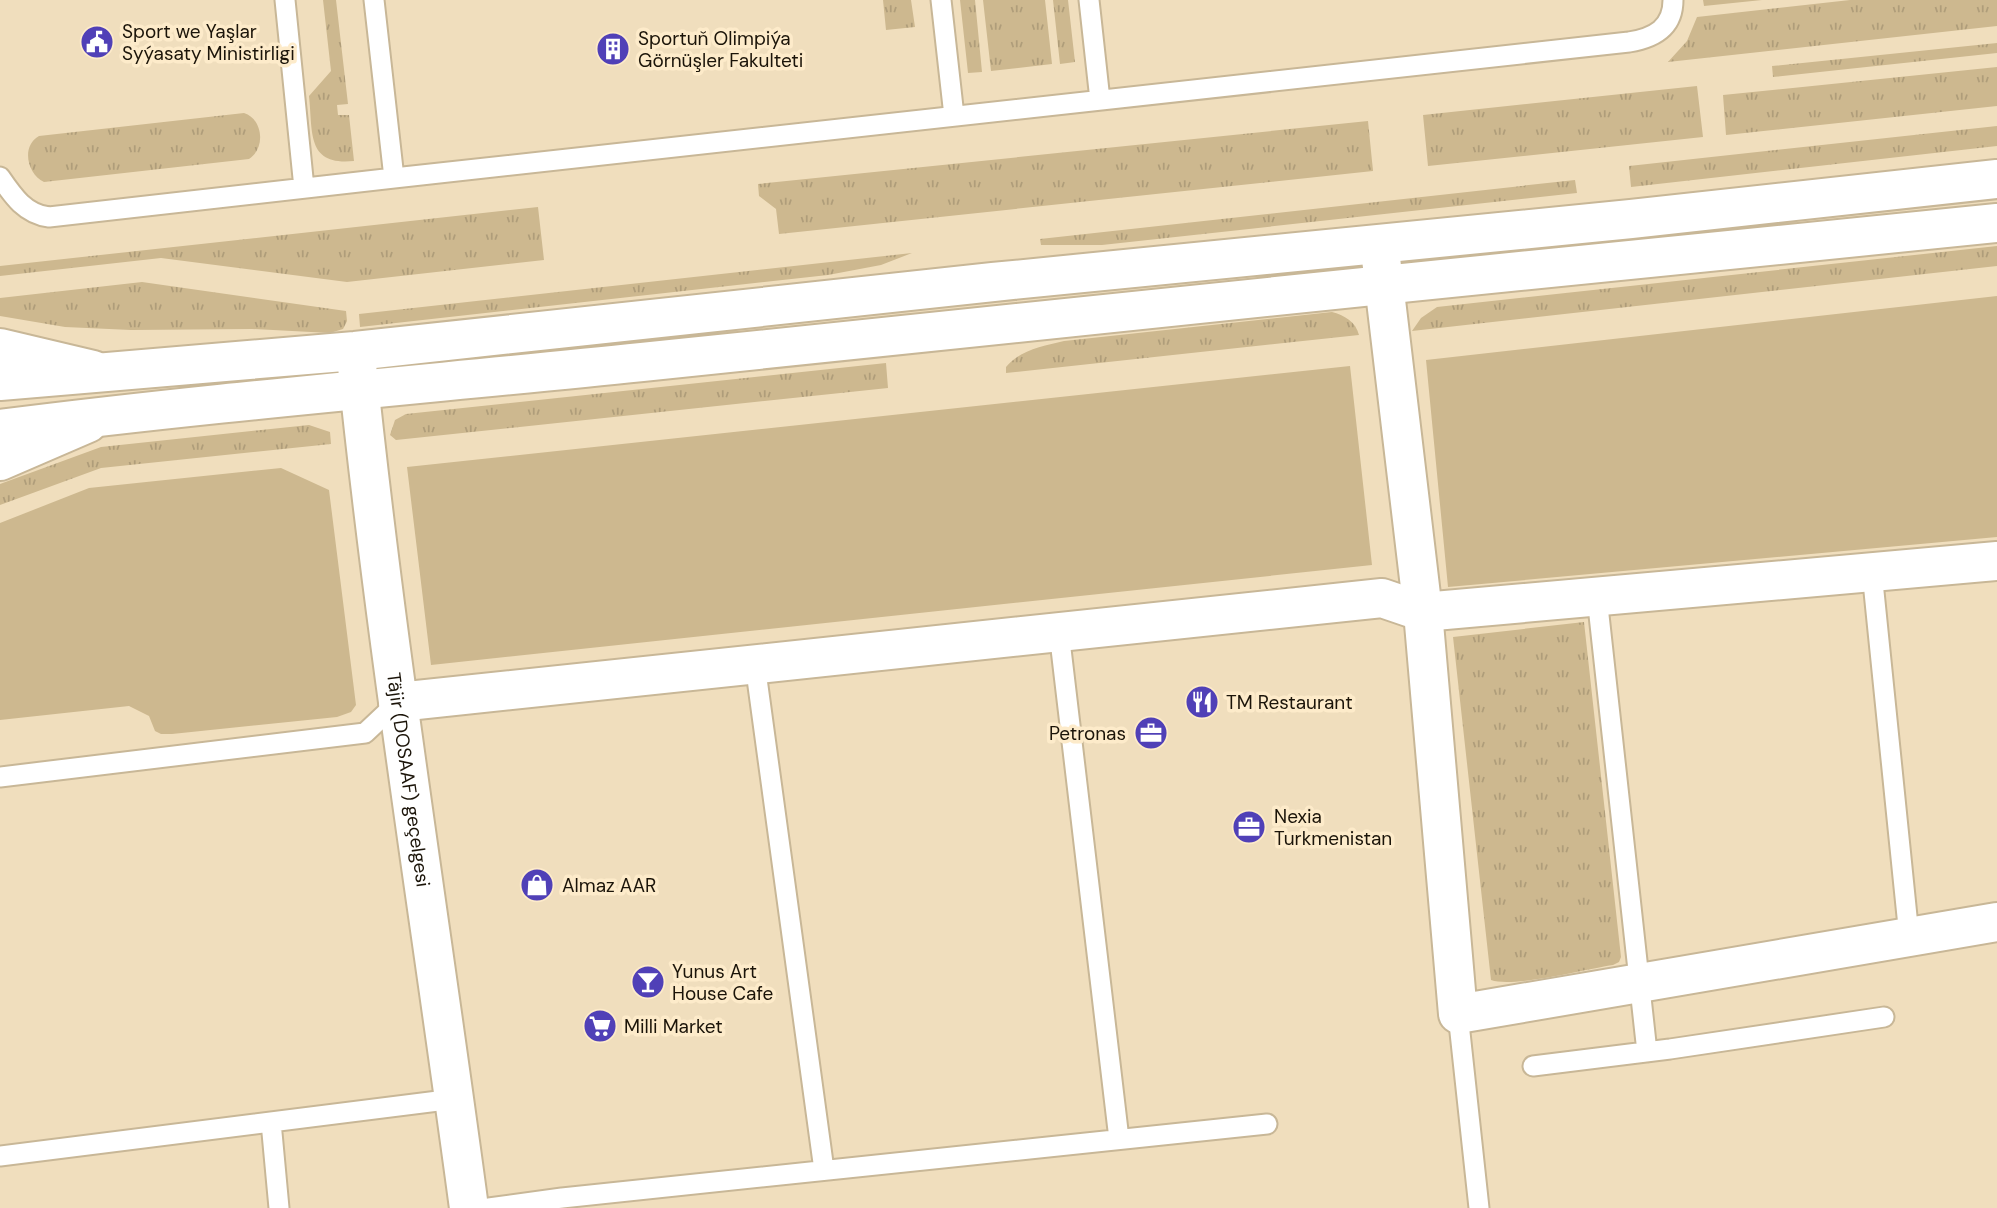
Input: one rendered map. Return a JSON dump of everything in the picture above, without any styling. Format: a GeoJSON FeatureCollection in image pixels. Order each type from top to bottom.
{"type":"FeatureCollection","features":[{"type":"Feature","properties":{"kind":"main road"},"geometry":{"type":"LineString","coordinates":[[0,381],[355,351],[1997,179]]}},
{"type":"Feature","properties":{"kind":"main road"},"geometry":{"type":"LineString","coordinates":[[0,429],[1383,284],[1997,223]]}},
{"type":"Feature","properties":{"kind":"main road"},"geometry":{"type":"LineString","coordinates":[[1379,243],[1423,612],[1458,1014],[1997,922]]}},
{"type":"Feature","properties":{"kind":"main road"},"geometry":{"type":"LineString","coordinates":[[0,348],[99,371]]}},
{"type":"Feature","properties":{"kind":"main road","name":"Täjir (DOSAAF) geçelgesi"},"geometry":{"type":"LineString","coordinates":[[355,351],[398,702],[469,1208]]}},
{"type":"Feature","properties":{"kind":"main road"},"geometry":{"type":"LineString","coordinates":[[0,460],[106,416]]}},
{"type":"Feature","properties":{"kind":"main road"},"geometry":{"type":"LineString","coordinates":[[398,702],[1382,598],[1423,612],[1997,561]]}},
{"type":"Feature","properties":{"kind":"lane"},"geometry":{"type":"LineString","coordinates":[[285,0],[304,188]]}},
{"type":"Feature","properties":{"kind":"lane"},"geometry":{"type":"LineString","coordinates":[[374,0],[394,178]]}},
{"type":"Feature","properties":{"kind":"lane"},"geometry":{"type":"LineString","coordinates":[[941,0],[954,116]]}},
{"type":"Feature","properties":{"kind":"lane"},"geometry":{"type":"LineString","coordinates":[[1089,0],[1100,100]]}},
{"type":"Feature","properties":{"kind":"lane"},"geometry":{"type":"LineString","coordinates":[[0,177],[29,211],[38,216],[49,217],[1643,40],[1663,30],[1669,20],[1673,0]]}},
{"type":"Feature","properties":{"kind":"lane"},"geometry":{"type":"LineString","coordinates":[[1872,572],[1909,936]]}},
{"type":"Feature","properties":{"kind":"lane"},"geometry":{"type":"LineString","coordinates":[[1597,597],[1647,1052]]}},
{"type":"Feature","properties":{"kind":"lane"},"geometry":{"type":"LineString","coordinates":[[1059,632],[1119,1139]]}},
{"type":"Feature","properties":{"kind":"lane"},"geometry":{"type":"LineString","coordinates":[[755,664],[824,1170]]}},
{"type":"Feature","properties":{"kind":"lane"},"geometry":{"type":"LineString","coordinates":[[0,777],[365,733],[398,702]]}},
{"type":"Feature","properties":{"kind":"lane"},"geometry":{"type":"LineString","coordinates":[[1458,1014],[1479,1208]]}},
{"type":"Feature","properties":{"kind":"lane"},"geometry":{"type":"LineString","coordinates":[[1533,1066],[1884,1017]]}},
{"type":"Feature","properties":{"kind":"lane"},"geometry":{"type":"LineString","coordinates":[[0,1156],[454,1099]]}},
{"type":"Feature","properties":{"kind":"lane"},"geometry":{"type":"LineString","coordinates":[[271,1122],[279,1208]]}},
{"type":"Feature","properties":{"kind":"lane"},"geometry":{"type":"LineString","coordinates":[[489,1208],[563,1203],[824,1170],[1267,1124]]}},
{"type":"Feature","properties":{"kind":"green space"},"geometry":{"type":"Polygon","coordinates":[[[323,0],[336,0],[348,104],[337,105],[338,115],[349,115],[354,161],[327,158],[315,144],[312,134],[309,96],[331,71],[323,0]]]}},
{"type":"Feature","properties":{"kind":"green space"},"geometry":{"type":"Polygon","coordinates":[[[883,0],[911,0],[915,27],[886,30],[883,0]]]}},
{"type":"Feature","properties":{"kind":"green space"},"geometry":{"type":"Polygon","coordinates":[[[960,0],[975,0],[982,72],[968,73],[960,0]]]}},
{"type":"Feature","properties":{"kind":"green space"},"geometry":{"type":"Polygon","coordinates":[[[983,0],[1045,0],[1052,64],[991,71],[983,0]]]}},
{"type":"Feature","properties":{"kind":"green space"},"geometry":{"type":"Polygon","coordinates":[[[1053,0],[1068,0],[1075,62],[1060,64],[1053,0]]]}},
{"type":"Feature","properties":{"kind":"green space"},"geometry":{"type":"Polygon","coordinates":[[[1703,0],[1762,0],[1704,6],[1703,0]]]}},
{"type":"Feature","properties":{"kind":"green space"},"geometry":{"type":"Polygon","coordinates":[[[1850,0],[1997,0],[1997,26],[1668,62],[1687,41],[1697,17],[1850,0]]]}},
{"type":"Feature","properties":{"kind":"green space"},"geometry":{"type":"Polygon","coordinates":[[[1997,43],[1997,53],[1773,77],[1772,66],[1997,43]]]}},
{"type":"Feature","properties":{"kind":"green space"},"geometry":{"type":"Polygon","coordinates":[[[1997,67],[1997,106],[1726,135],[1723,95],[1997,67]]]}},
{"type":"Feature","properties":{"kind":"green space"},"geometry":{"type":"Polygon","coordinates":[[[1697,86],[1703,137],[1428,166],[1423,115],[1697,86]]]}},
{"type":"Feature","properties":{"kind":"green space"},"geometry":{"type":"Polygon","coordinates":[[[244,113],[255,121],[260,134],[258,148],[249,159],[44,182],[34,173],[28,160],[30,146],[39,136],[244,113]]]}},
{"type":"Feature","properties":{"kind":"green space"},"geometry":{"type":"Polygon","coordinates":[[[1368,121],[1373,171],[779,234],[776,209],[759,196],[758,184],[1368,121]]]}},
{"type":"Feature","properties":{"kind":"green space"},"geometry":{"type":"Polygon","coordinates":[[[1997,126],[1997,146],[1631,187],[1629,166],[1997,126]]]}},
{"type":"Feature","properties":{"kind":"green space"},"geometry":{"type":"Polygon","coordinates":[[[1575,180],[1577,193],[1102,245],[1041,245],[1040,239],[1575,180]]]}},
{"type":"Feature","properties":{"kind":"green space"},"geometry":{"type":"Polygon","coordinates":[[[538,207],[544,260],[347,282],[161,258],[0,276],[0,266],[538,207]]]}},
{"type":"Feature","properties":{"kind":"green space"},"geometry":{"type":"Polygon","coordinates":[[[1997,246],[1997,266],[1412,331],[1421,318],[1437,307],[1997,246]]]}},
{"type":"Feature","properties":{"kind":"green space"},"geometry":{"type":"Polygon","coordinates":[[[912,253],[881,265],[828,275],[360,327],[359,314],[912,253]]]}},
{"type":"Feature","properties":{"kind":"green space"},"geometry":{"type":"Polygon","coordinates":[[[142,282],[346,311],[347,321],[343,329],[330,333],[252,329],[131,330],[65,327],[0,316],[0,298],[142,282]]]}},
{"type":"Feature","properties":{"kind":"green space"},"geometry":{"type":"Polygon","coordinates":[[[1997,296],[1997,537],[1448,587],[1426,360],[1997,296]]]}},
{"type":"Feature","properties":{"kind":"green space"},"geometry":{"type":"Polygon","coordinates":[[[1332,312],[1349,320],[1359,335],[1006,373],[1006,367],[1018,356],[1064,341],[1332,312]]]}},
{"type":"Feature","properties":{"kind":"green space"},"geometry":{"type":"Polygon","coordinates":[[[886,363],[888,388],[396,440],[390,435],[395,420],[406,414],[886,363]]]}},
{"type":"Feature","properties":{"kind":"green space"},"geometry":{"type":"Polygon","coordinates":[[[1350,366],[1372,565],[431,665],[407,467],[1350,366]]]}},
{"type":"Feature","properties":{"kind":"green space"},"geometry":{"type":"Polygon","coordinates":[[[309,425],[330,432],[331,444],[101,468],[0,505],[0,484],[101,447],[309,425]]]}},
{"type":"Feature","properties":{"kind":"green space"},"geometry":{"type":"Polygon","coordinates":[[[281,468],[329,490],[356,705],[351,712],[337,717],[172,734],[155,731],[149,716],[129,706],[0,720],[0,523],[89,488],[281,468]]]}},
{"type":"Feature","properties":{"kind":"green space"},"geometry":{"type":"Polygon","coordinates":[[[1584,622],[1621,957],[1619,962],[1613,965],[1550,977],[1516,982],[1491,980],[1453,637],[1584,622]]]}},
{"type":"Feature","properties":{"kind":"place","name":"Sport we Yaşlar Syýasaty Ministirligi"},"geometry":{"type":"Point","coordinates":[97,42]}},
{"type":"Feature","properties":{"kind":"place","name":"Sportuň Olimpiýa Görnüşler Fakulteti"},"geometry":{"type":"Point","coordinates":[613,49]}},
{"type":"Feature","properties":{"kind":"place","name":"TM Restaurant"},"geometry":{"type":"Point","coordinates":[1202,702]}},
{"type":"Feature","properties":{"kind":"place","name":"Petronas"},"geometry":{"type":"Point","coordinates":[1151,733]}},
{"type":"Feature","properties":{"kind":"place","name":"Nexia Turkmenistan"},"geometry":{"type":"Point","coordinates":[1249,827]}},
{"type":"Feature","properties":{"kind":"place","name":"Almaz AAR"},"geometry":{"type":"Point","coordinates":[537,885]}},
{"type":"Feature","properties":{"kind":"place","name":"Yunus Art House Cafe"},"geometry":{"type":"Point","coordinates":[648,982]}},
{"type":"Feature","properties":{"kind":"place","name":"Milli Market"},"geometry":{"type":"Point","coordinates":[600,1026]}}]}
